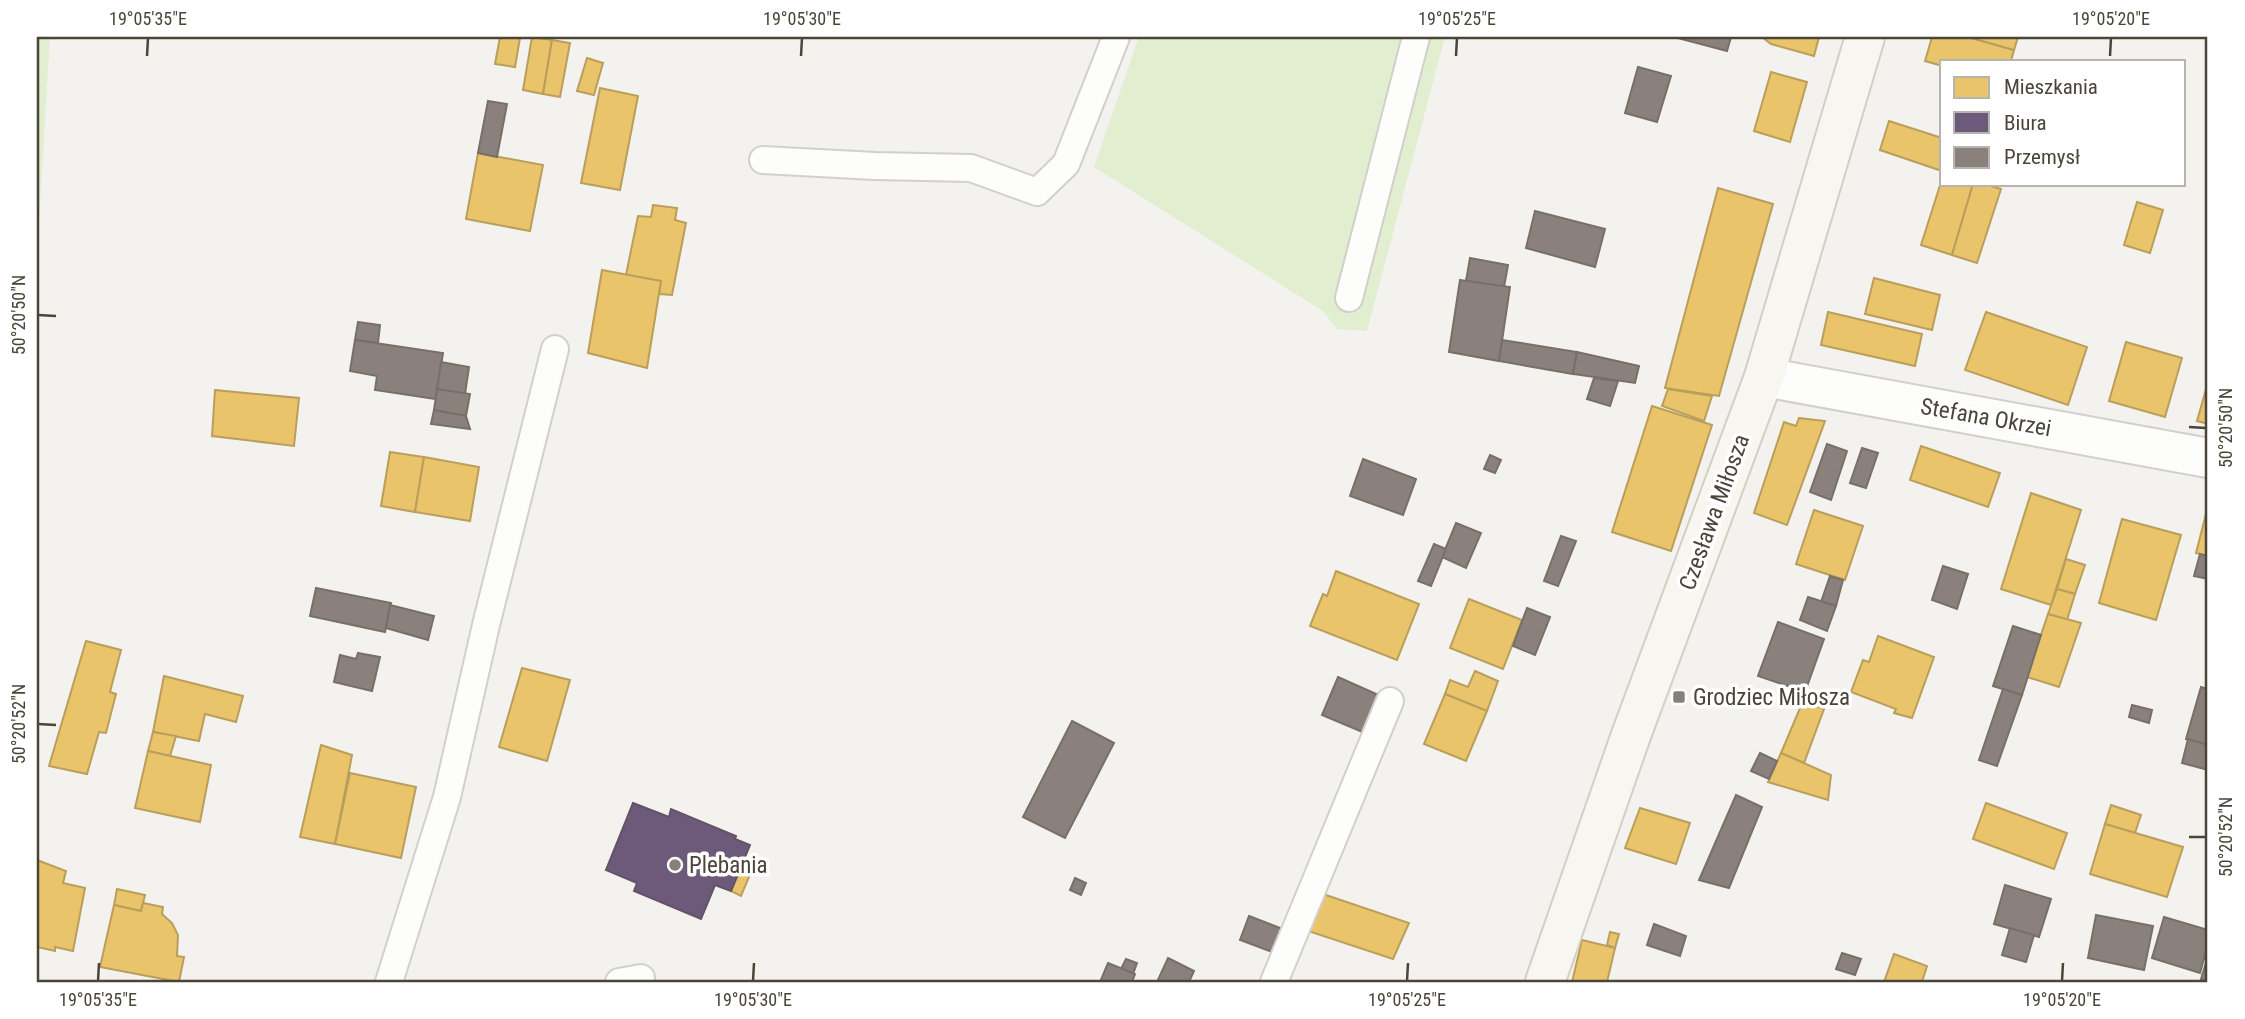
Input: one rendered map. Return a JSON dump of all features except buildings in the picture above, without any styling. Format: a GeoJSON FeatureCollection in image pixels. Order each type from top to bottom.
{"type":"FeatureCollection","features":[{"type":"Feature","properties":{"kind":"street","name":"Czesława Miłosza"},"geometry":{"type":"LineString","coordinates":[[1545,982],[1630,738],[1764,377],[1866,37]]}},
{"type":"Feature","properties":{"kind":"street","name":"Stefana Okrzei"},"geometry":{"type":"LineString","coordinates":[[1764,377],[2208,458]]}},
{"type":"Feature","properties":{"kind":"lane"},"geometry":{"type":"LineString","coordinates":[[763,160],[875,166],[971,167],[1037,192],[1066,164],[1116,37]]}},
{"type":"Feature","properties":{"kind":"lane"},"geometry":{"type":"LineString","coordinates":[[1349,298],[1416,37]]}},
{"type":"Feature","properties":{"kind":"lane"},"geometry":{"type":"LineString","coordinates":[[389,982],[447,797],[486,625],[555,349]]}},
{"type":"Feature","properties":{"kind":"lane"},"geometry":{"type":"LineString","coordinates":[[1273,982],[1390,701]]}},
{"type":"Feature","properties":{"kind":"green space"},"geometry":{"type":"Polygon","coordinates":[[[37,37],[50,37],[37,253],[37,37]]]}},
{"type":"Feature","properties":{"kind":"green space"},"geometry":{"type":"Polygon","coordinates":[[[1139,37],[1445,37],[1367,331],[1337,329],[1323,311],[1094,167],[1139,37]]]}},
{"type":"Feature","properties":{"kind":"place","name":"Grodziec Miłosza"},"geometry":{"type":"Point","coordinates":[1679,697]}},
{"type":"Feature","properties":{"kind":"place","name":"Plebania"},"geometry":{"type":"Point","coordinates":[675,865]}}]}
